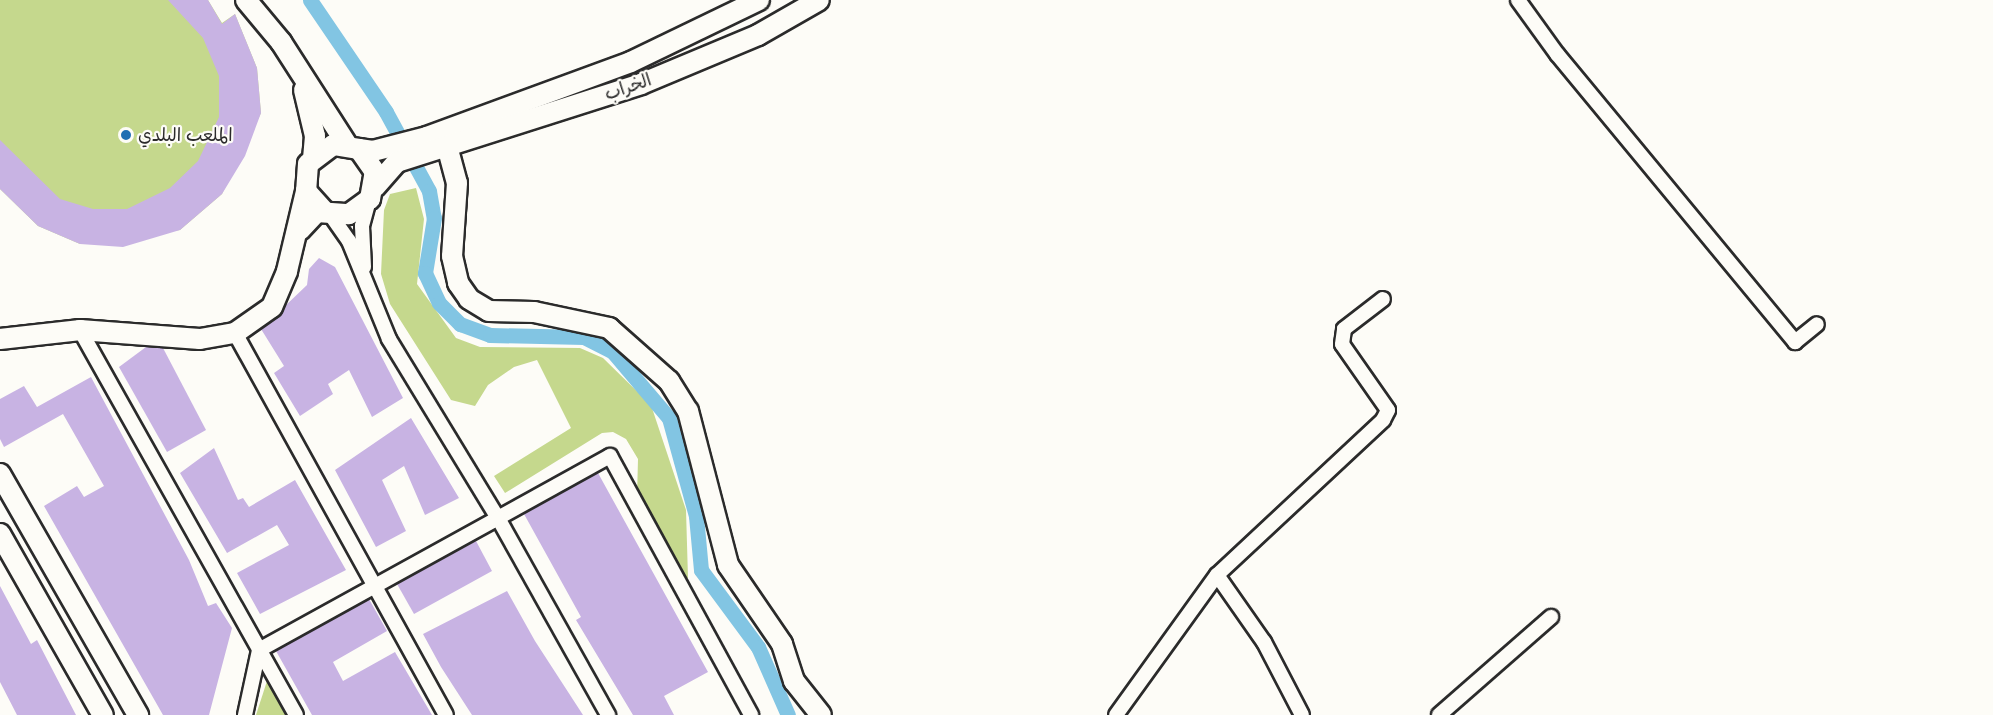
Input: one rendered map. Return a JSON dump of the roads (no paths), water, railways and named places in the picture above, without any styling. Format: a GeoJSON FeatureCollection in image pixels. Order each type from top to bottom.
{"type":"FeatureCollection","features":[{"type":"Feature","properties":{"kind":"main road"},"geometry":{"type":"LineString","coordinates":[[246,0],[353,147],[373,166],[372,193]]}},
{"type":"Feature","properties":{"kind":"main road"},"geometry":{"type":"LineString","coordinates":[[0,339],[80,330],[200,339],[235,333],[272,307],[297,236],[306,191],[305,173],[313,157],[326,147],[353,147],[394,155],[434,145],[630,62],[759,0]]}},
{"type":"Feature","properties":{"kind":"main road","name":"الخراب"},"geometry":{"type":"LineString","coordinates":[[434,145],[641,84],[758,35],[819,0]]}},
{"type":"Feature","properties":{"kind":"main road"},"geometry":{"type":"LineString","coordinates":[[295,65],[308,104],[313,157]]}},
{"type":"Feature","properties":{"kind":"main road"},"geometry":{"type":"LineString","coordinates":[[434,145],[457,183],[452,256],[458,283],[469,299],[489,311],[544,313],[609,328],[669,381],[688,411],[728,565],[782,644],[794,681],[821,715]]}},
{"type":"Feature","properties":{"kind":"main road"},"geometry":{"type":"LineString","coordinates":[[297,236],[311,215],[355,211],[372,193],[394,155]]}},
{"type":"Feature","properties":{"kind":"main road"},"geometry":{"type":"LineString","coordinates":[[306,191],[327,212]]}},
{"type":"Feature","properties":{"kind":"main road"},"geometry":{"type":"LineString","coordinates":[[0,474],[138,715]]}},
{"type":"Feature","properties":{"kind":"main road"},"geometry":{"type":"LineString","coordinates":[[0,534],[103,715]]}},
{"type":"Feature","properties":{"kind":"street"},"geometry":{"type":"LineString","coordinates":[[1518,0],[1557,54],[1795,342],[1817,324]]}},
{"type":"Feature","properties":{"kind":"street"},"geometry":{"type":"LineString","coordinates":[[367,296],[362,226],[372,193]]}},
{"type":"Feature","properties":{"kind":"street"},"geometry":{"type":"LineString","coordinates":[[327,212],[349,241],[367,296],[498,518],[608,715]]}},
{"type":"Feature","properties":{"kind":"street"},"geometry":{"type":"LineString","coordinates":[[1116,715],[1217,575],[1383,420],[1388,410],[1342,344],[1344,329],[1383,299]]}},
{"type":"Feature","properties":{"kind":"street"},"geometry":{"type":"LineString","coordinates":[[80,330],[296,715]]}},
{"type":"Feature","properties":{"kind":"street"},"geometry":{"type":"LineString","coordinates":[[235,333],[446,715]]}},
{"type":"Feature","properties":{"kind":"street"},"geometry":{"type":"LineString","coordinates":[[245,715],[259,650],[373,583],[610,456],[751,715]]}},
{"type":"Feature","properties":{"kind":"street"},"geometry":{"type":"LineString","coordinates":[[1217,575],[1264,642],[1302,715]]}},
{"type":"Feature","properties":{"kind":"street"},"geometry":{"type":"LineString","coordinates":[[1439,715],[1551,617]]}},
{"type":"Feature","properties":{"kind":"waterway"},"geometry":{"type":"LineString","coordinates":[[310,0],[386,112],[429,191],[434,218],[425,273],[439,303],[460,324],[490,335],[584,337],[612,351],[669,418],[696,516],[701,570],[758,647],[788,715]]}},
{"type":"Feature","properties":{"kind":"place","name":"الملعب البلدي"},"geometry":{"type":"Point","coordinates":[126,135]}}]}
